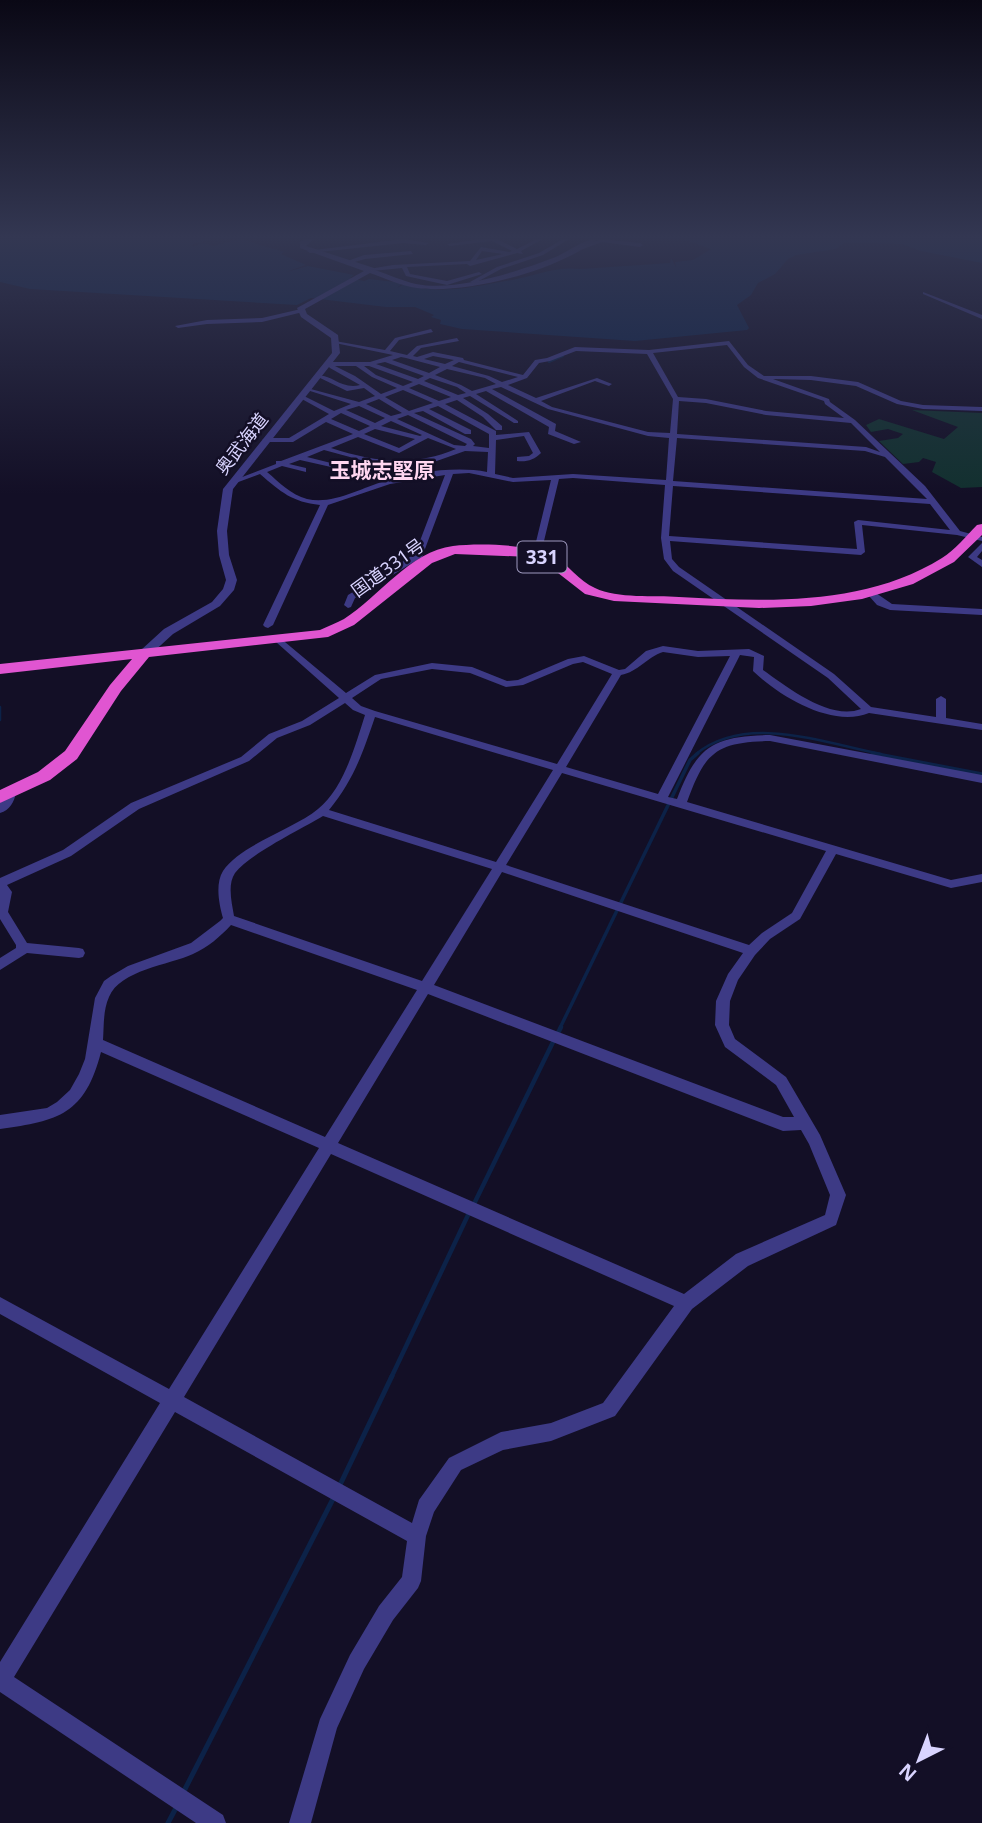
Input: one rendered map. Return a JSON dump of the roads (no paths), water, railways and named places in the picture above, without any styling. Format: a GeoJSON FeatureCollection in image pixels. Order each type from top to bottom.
{"type":"FeatureCollection","features":[{"type":"Feature","properties":{"kind":"highway","name":"国道331号"},"geometry":{"type":"LineString","coordinates":[[0,669],[310,637],[342,626],[427,560],[442,553],[469,548],[532,553],[549,559],[581,586],[603,594],[790,603],[873,594],[903,585],[939,568],[980,538]]}},
{"type":"Feature","properties":{"kind":"highway"},"geometry":{"type":"LineString","coordinates":[[6,795],[44,776],[71,755],[115,688],[145,653]]}},
{"type":"Feature","properties":{"kind":"street"},"geometry":{"type":"LineString","coordinates":[[178,326],[192,324]]}},
{"type":"Feature","properties":{"kind":"street"},"geometry":{"type":"LineString","coordinates":[[319,324],[332,333],[337,342],[385,356],[473,394],[516,422]]}},
{"type":"Feature","properties":{"kind":"street"},"geometry":{"type":"LineString","coordinates":[[385,356],[397,339],[431,331]]}},
{"type":"Feature","properties":{"kind":"street"},"geometry":{"type":"LineString","coordinates":[[408,357],[419,347],[457,340]]}},
{"type":"Feature","properties":{"kind":"street","name":"奥武海道"},"geometry":{"type":"LineString","coordinates":[[145,653],[167,633],[213,606],[227,593],[232,576],[224,557],[224,500],[233,482],[328,365],[336,353],[337,342]]}},
{"type":"Feature","properties":{"kind":"street"},"geometry":{"type":"LineString","coordinates":[[233,482],[359,434],[392,418],[525,377],[537,361],[548,360],[575,349],[649,352],[729,343],[746,366],[760,377],[827,400],[827,403],[853,421],[934,502],[957,533]]}},
{"type":"Feature","properties":{"kind":"street"},"geometry":{"type":"LineString","coordinates":[[348,344],[345,350],[359,354]]}},
{"type":"Feature","properties":{"kind":"street"},"geometry":{"type":"LineString","coordinates":[[649,352],[676,399],[665,538],[668,559],[676,569],[831,676],[868,710],[982,727]]}},
{"type":"Feature","properties":{"kind":"street"},"geometry":{"type":"LineString","coordinates":[[370,365],[385,356],[397,354],[444,369],[487,389],[553,426],[551,432],[577,442]]}},
{"type":"Feature","properties":{"kind":"street"},"geometry":{"type":"LineString","coordinates":[[417,359],[433,354],[525,377]]}},
{"type":"Feature","properties":{"kind":"street"},"geometry":{"type":"LineString","coordinates":[[266,440],[290,440],[338,412],[416,382],[468,355],[532,369]]}},
{"type":"Feature","properties":{"kind":"street"},"geometry":{"type":"LineString","coordinates":[[328,365],[370,365],[458,398],[482,413],[495,433]]}},
{"type":"Feature","properties":{"kind":"street"},"geometry":{"type":"LineString","coordinates":[[324,448],[353,458],[417,463],[442,458],[471,444],[391,405],[348,374],[328,365]]}},
{"type":"Feature","properties":{"kind":"street"},"geometry":{"type":"LineString","coordinates":[[359,365],[495,433],[526,433],[537,453],[531,458],[520,459]]}},
{"type":"Feature","properties":{"kind":"street"},"geometry":{"type":"LineString","coordinates":[[444,369],[487,377],[553,409],[648,434],[866,449],[890,458]]}},
{"type":"Feature","properties":{"kind":"street"},"geometry":{"type":"LineString","coordinates":[[319,376],[349,390],[364,386]]}},
{"type":"Feature","properties":{"kind":"street"},"geometry":{"type":"LineString","coordinates":[[760,377],[841,381],[873,389],[899,403],[923,407],[982,409]]}},
{"type":"Feature","properties":{"kind":"street"},"geometry":{"type":"LineString","coordinates":[[326,419],[399,451],[439,429],[511,403],[532,400],[595,379],[609,384]]}},
{"type":"Feature","properties":{"kind":"street"},"geometry":{"type":"LineString","coordinates":[[305,393],[359,404],[425,436]]}},
{"type":"Feature","properties":{"kind":"street"},"geometry":{"type":"LineString","coordinates":[[305,393],[338,412],[375,426],[425,436],[465,449],[490,450]]}},
{"type":"Feature","properties":{"kind":"street"},"geometry":{"type":"LineString","coordinates":[[676,399],[706,401],[766,413],[853,421]]}},
{"type":"Feature","properties":{"kind":"street"},"geometry":{"type":"LineString","coordinates":[[491,476],[490,450],[495,433],[516,422],[569,403]]}},
{"type":"Feature","properties":{"kind":"street"},"geometry":{"type":"LineString","coordinates":[[423,408],[468,432]]}},
{"type":"Feature","properties":{"kind":"street"},"geometry":{"type":"LineString","coordinates":[[590,429],[602,423]]}},
{"type":"Feature","properties":{"kind":"street"},"geometry":{"type":"LineString","coordinates":[[299,456],[328,465]]}},
{"type":"Feature","properties":{"kind":"street"},"geometry":{"type":"LineString","coordinates":[[279,463],[303,470]]}},
{"type":"Feature","properties":{"kind":"street"},"geometry":{"type":"LineString","coordinates":[[261,471],[288,494],[305,501],[325,503],[389,482],[469,471],[513,480],[556,476],[934,502]]}},
{"type":"Feature","properties":{"kind":"street"},"geometry":{"type":"LineString","coordinates":[[348,605],[351,597],[419,555],[450,472]]}},
{"type":"Feature","properties":{"kind":"street"},"geometry":{"type":"LineString","coordinates":[[552,551],[539,546],[556,476]]}},
{"type":"Feature","properties":{"kind":"street"},"geometry":{"type":"LineString","coordinates":[[268,625],[325,503]]}},
{"type":"Feature","properties":{"kind":"street"},"geometry":{"type":"LineString","coordinates":[[665,538],[861,552],[858,522],[980,538],[972,556],[982,564]]}},
{"type":"Feature","properties":{"kind":"street"},"geometry":{"type":"LineString","coordinates":[[873,594],[881,603],[890,607],[982,612]]}},
{"type":"Feature","properties":{"kind":"street"},"geometry":{"type":"LineString","coordinates":[[279,640],[357,708],[951,884],[982,878]]}},
{"type":"Feature","properties":{"kind":"street"},"geometry":{"type":"LineString","coordinates":[[22,947],[2,912],[6,892],[0,885],[66,853],[135,806],[192,779],[245,759],[273,736],[306,723],[378,677],[432,666],[472,670],[506,684],[520,683],[571,661],[584,659],[618,673],[628,671],[649,653],[663,649],[698,654],[750,652],[758,656],[758,671],[786,692],[840,715],[863,714],[868,710]]}},
{"type":"Feature","properties":{"kind":"street"},"geometry":{"type":"LineString","coordinates":[[662,799],[736,654]]}},
{"type":"Feature","properties":{"kind":"street"},"geometry":{"type":"LineString","coordinates":[[215,1823],[0,1680],[618,673]]}},
{"type":"Feature","properties":{"kind":"street"},"geometry":{"type":"LineString","coordinates":[[941,699],[941,720]]}},
{"type":"Feature","properties":{"kind":"street"},"geometry":{"type":"LineString","coordinates":[[229,919],[224,897],[228,873],[248,855],[322,812],[340,789],[354,764],[372,713]]}},
{"type":"Feature","properties":{"kind":"street"},"geometry":{"type":"LineString","coordinates":[[678,804],[692,770],[701,758],[711,749],[729,741],[746,738],[770,738],[982,779]]}},
{"type":"Feature","properties":{"kind":"street"},"geometry":{"type":"LineString","coordinates":[[0,809],[9,802],[6,795]]}},
{"type":"Feature","properties":{"kind":"street"},"geometry":{"type":"LineString","coordinates":[[322,812],[499,866],[751,951]]}},
{"type":"Feature","properties":{"kind":"street"},"geometry":{"type":"LineString","coordinates":[[300,1823],[332,1715],[362,1652],[386,1613],[411,1581],[417,1536],[426,1507],[455,1464],[501,1441],[551,1432],[609,1410],[686,1303],[742,1260],[831,1220],[838,1195],[815,1140],[781,1082],[730,1043],[722,1025],[723,1001],[733,978],[751,951],[796,916],[832,850]]}},
{"type":"Feature","properties":{"kind":"street"},"geometry":{"type":"LineString","coordinates":[[229,919],[425,987],[783,1124],[804,1123]]}},
{"type":"Feature","properties":{"kind":"street"},"geometry":{"type":"LineString","coordinates":[[0,1122],[34,1117],[61,1108],[80,1086],[96,1043],[102,999],[111,983],[146,965],[185,952],[214,936],[229,919]]}},
{"type":"Feature","properties":{"kind":"street"},"geometry":{"type":"LineString","coordinates":[[0,965],[22,947],[79,953]]}},
{"type":"Feature","properties":{"kind":"street"},"geometry":{"type":"LineString","coordinates":[[96,1043],[686,1303]]}},
{"type":"Feature","properties":{"kind":"street"},"geometry":{"type":"LineString","coordinates":[[0,1305],[417,1536]]}},
{"type":"Feature","properties":{"kind":"water"},"geometry":{"type":"Polygon","coordinates":[[[440,324],[747,324],[749,328],[635,341],[462,329],[440,324]]]}},
{"type":"Feature","properties":{"kind":"waterway"},"geometry":{"type":"LineString","coordinates":[[549,362],[563,356]]}},
{"type":"Feature","properties":{"kind":"waterway"},"geometry":{"type":"LineString","coordinates":[[0,707],[0,720]]}},
{"type":"Feature","properties":{"kind":"waterway"},"geometry":{"type":"LineString","coordinates":[[696,754],[716,742],[738,735],[762,733],[811,738],[881,754]]}},
{"type":"Feature","properties":{"kind":"waterway"},"geometry":{"type":"LineString","coordinates":[[560,1028],[690,760],[698,753]]}},
{"type":"Feature","properties":{"kind":"waterway"},"geometry":{"type":"LineString","coordinates":[[872,753],[982,774]]}},
{"type":"Feature","properties":{"kind":"waterway"},"geometry":{"type":"LineString","coordinates":[[558,1033],[561,1027]]}},
{"type":"Feature","properties":{"kind":"waterway"},"geometry":{"type":"LineString","coordinates":[[473,1206],[554,1040]]}},
{"type":"Feature","properties":{"kind":"waterway"},"geometry":{"type":"LineString","coordinates":[[391,1378],[469,1213]]}},
{"type":"Feature","properties":{"kind":"waterway"},"geometry":{"type":"LineString","coordinates":[[339,1487],[392,1376]]}},
{"type":"Feature","properties":{"kind":"waterway"},"geometry":{"type":"LineString","coordinates":[[183,1793],[334,1497]]}},
{"type":"Feature","properties":{"kind":"waterway"},"geometry":{"type":"LineString","coordinates":[[168,1823],[177,1806]]}},
{"type":"Feature","properties":{"kind":"district","name":"玉城志堅原"},"geometry":{"type":"Point","coordinates":[382,471]}}]}
